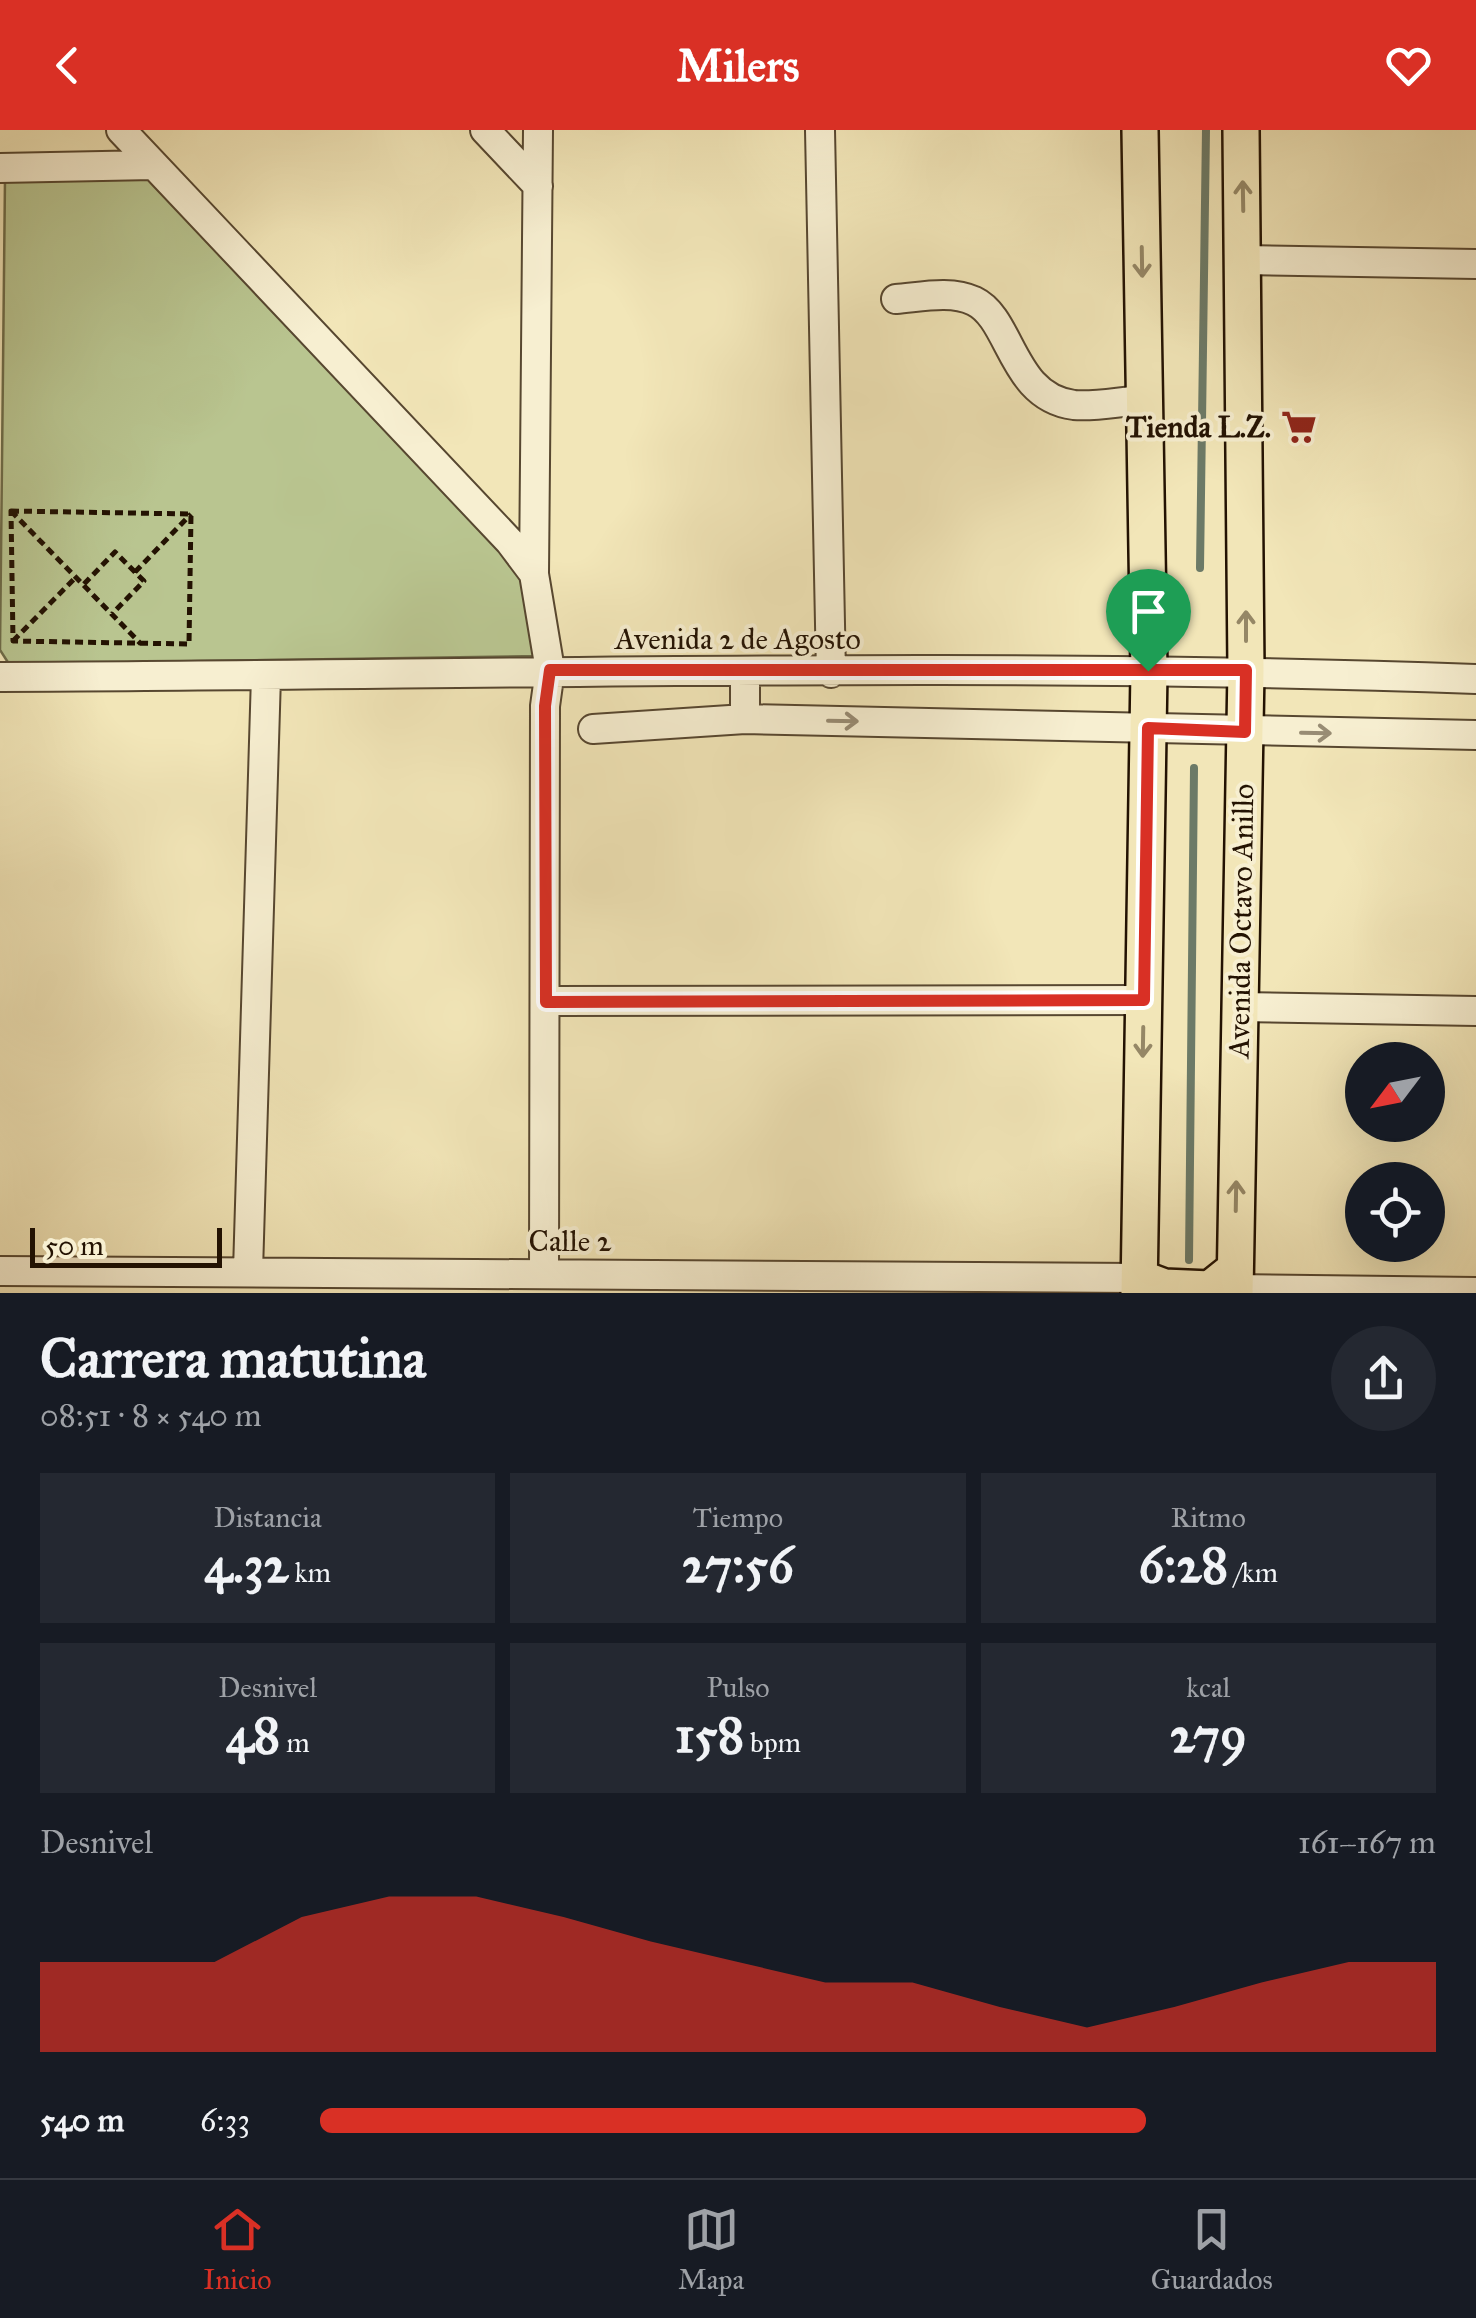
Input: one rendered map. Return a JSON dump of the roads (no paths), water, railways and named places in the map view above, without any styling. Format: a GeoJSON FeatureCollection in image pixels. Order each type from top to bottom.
{"type":"FeatureCollection","features":[{"type":"Feature","properties":{"kind":"main road"},"geometry":{"type":"LineString","coordinates":[[1140,130],[1148,728],[1139,1286],[1210,1289],[1235,1284]]}},
{"type":"Feature","properties":{"kind":"main road","name":"Avenida Octavo Anillo"},"geometry":{"type":"LineString","coordinates":[[1235,1284],[1246,670],[1242,130]]}},
{"type":"Feature","properties":{"kind":"street"},"geometry":{"type":"LineString","coordinates":[[120,130],[510,542],[534,574]]}},
{"type":"Feature","properties":{"kind":"street"},"geometry":{"type":"LineString","coordinates":[[485,130],[538,186]]}},
{"type":"Feature","properties":{"kind":"street"},"geometry":{"type":"LineString","coordinates":[[538,130],[534,574],[550,670],[545,706],[544,1274]]}},
{"type":"Feature","properties":{"kind":"street"},"geometry":{"type":"LineString","coordinates":[[820,130],[831,673]]}},
{"type":"Feature","properties":{"kind":"street"},"geometry":{"type":"LineString","coordinates":[[0,168],[152,165]]}},
{"type":"Feature","properties":{"kind":"street"},"geometry":{"type":"LineString","coordinates":[[1244,260],[1476,264]]}},
{"type":"Feature","properties":{"kind":"street"},"geometry":{"type":"LineString","coordinates":[[896,299],[956,295],[978,302],[1016,362],[1042,392],[1072,405],[1144,400]]}},
{"type":"Feature","properties":{"kind":"street","name":"Avenida 2 de Agosto"},"geometry":{"type":"LineString","coordinates":[[0,677],[550,670],[1246,670],[1476,679]]}},
{"type":"Feature","properties":{"kind":"street"},"geometry":{"type":"LineString","coordinates":[[745,672],[745,719]]}},
{"type":"Feature","properties":{"kind":"street"},"geometry":{"type":"LineString","coordinates":[[234,1278],[266,676]]}},
{"type":"Feature","properties":{"kind":"street"},"geometry":{"type":"LineString","coordinates":[[593,728],[745,719],[1476,735]]}},
{"type":"Feature","properties":{"kind":"street"},"geometry":{"type":"LineString","coordinates":[[546,1002],[1144,1000]]}},
{"type":"Feature","properties":{"kind":"street"},"geometry":{"type":"LineString","coordinates":[[1238,1008],[1476,1011]]}},
{"type":"Feature","properties":{"kind":"street","name":"Calle 2"},"geometry":{"type":"LineString","coordinates":[[0,1271],[234,1278],[544,1274],[1139,1286]]}},
{"type":"Feature","properties":{"kind":"street"},"geometry":{"type":"LineString","coordinates":[[1235,1284],[1476,1292]]}},
{"type":"Feature","properties":{"kind":"waterway"},"geometry":{"type":"LineString","coordinates":[[1200,568],[1206,130]]}},
{"type":"Feature","properties":{"kind":"waterway"},"geometry":{"type":"LineString","coordinates":[[1189,1260],[1194,768]]}},
{"type":"Feature","properties":{"kind":"place","name":"Tienda L.Z."},"geometry":{"type":"Point","coordinates":[1299,427]}}]}
